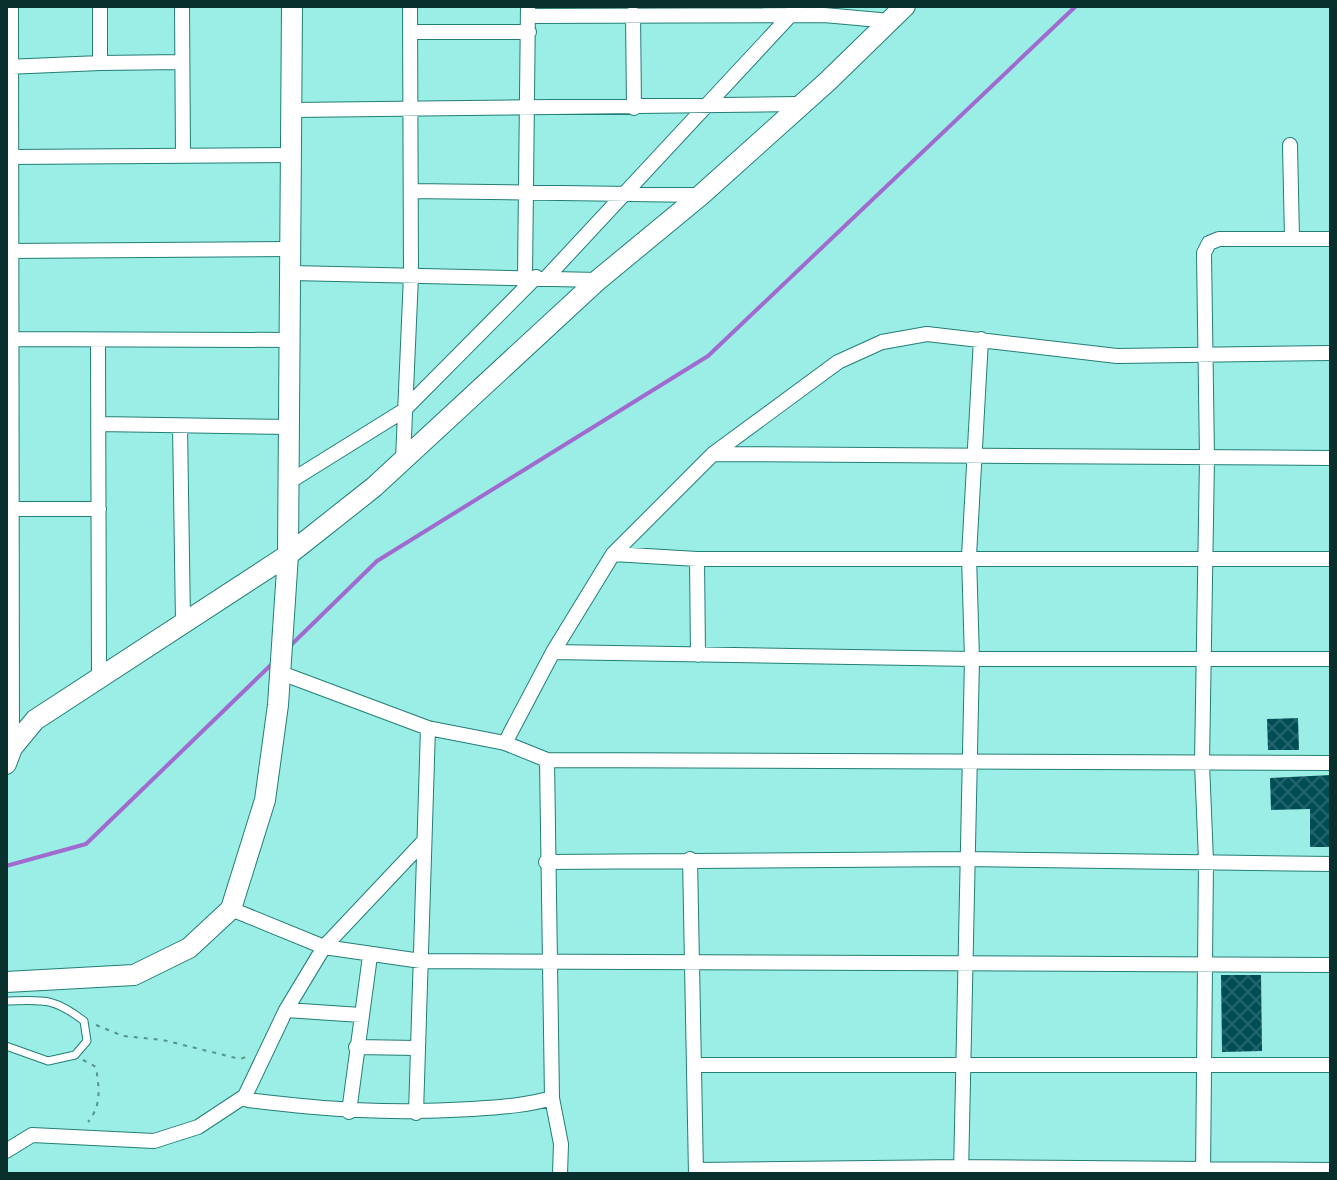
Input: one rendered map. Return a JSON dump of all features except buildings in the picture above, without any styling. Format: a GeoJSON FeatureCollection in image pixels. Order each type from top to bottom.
{"type":"FeatureCollection","features":[{"type":"Feature","properties":{"kind":"street"},"geometry":{"type":"LineString","coordinates":[[9,743],[11,6]]}},
{"type":"Feature","properties":{"kind":"street"},"geometry":{"type":"LineString","coordinates":[[100,6],[100,63]]}},
{"type":"Feature","properties":{"kind":"street"},"geometry":{"type":"LineString","coordinates":[[182,6],[183,156]]}},
{"type":"Feature","properties":{"kind":"street"},"geometry":{"type":"LineString","coordinates":[[6,982],[134,975],[189,948],[231,909],[265,800],[281,673],[288,555],[292,6]]}},
{"type":"Feature","properties":{"kind":"street"},"geometry":{"type":"LineString","coordinates":[[403,459],[411,276],[410,6]]}},
{"type":"Feature","properties":{"kind":"street"},"geometry":{"type":"LineString","coordinates":[[289,482],[403,411],[536,277],[627,193],[795,10]]}},
{"type":"Feature","properties":{"kind":"street"},"geometry":{"type":"LineString","coordinates":[[536,277],[527,194],[528,11],[633,14],[795,10],[898,13]]}},
{"type":"Feature","properties":{"kind":"street"},"geometry":{"type":"LineString","coordinates":[[9,743],[35,720],[288,555],[374,487],[598,280],[701,195],[898,13]]}},
{"type":"Feature","properties":{"kind":"street"},"geometry":{"type":"LineString","coordinates":[[633,14],[634,108]]}},
{"type":"Feature","properties":{"kind":"street"},"geometry":{"type":"LineString","coordinates":[[410,32],[529,32]]}},
{"type":"Feature","properties":{"kind":"street"},"geometry":{"type":"LineString","coordinates":[[9,67],[182,62]]}},
{"type":"Feature","properties":{"kind":"street"},"geometry":{"type":"LineString","coordinates":[[292,110],[800,104]]}},
{"type":"Feature","properties":{"kind":"street"},"geometry":{"type":"LineString","coordinates":[[1290,145],[1292,238]]}},
{"type":"Feature","properties":{"kind":"street"},"geometry":{"type":"LineString","coordinates":[[10,157],[292,155]]}},
{"type":"Feature","properties":{"kind":"street"},"geometry":{"type":"LineString","coordinates":[[411,191],[701,195]]}},
{"type":"Feature","properties":{"kind":"street"},"geometry":{"type":"LineString","coordinates":[[1203,1171],[1206,861],[1202,658],[1207,458],[1204,253],[1209,243],[1219,239],[1331,239]]}},
{"type":"Feature","properties":{"kind":"street"},"geometry":{"type":"LineString","coordinates":[[8,251],[292,249]]}},
{"type":"Feature","properties":{"kind":"street"},"geometry":{"type":"LineString","coordinates":[[292,273],[598,280]]}},
{"type":"Feature","properties":{"kind":"street"},"geometry":{"type":"LineString","coordinates":[[505,743],[553,652],[613,554],[713,454],[838,362],[882,342],[927,334],[1117,356],[1331,353]]}},
{"type":"Feature","properties":{"kind":"street"},"geometry":{"type":"LineString","coordinates":[[9,339],[291,340]]}},
{"type":"Feature","properties":{"kind":"street"},"geometry":{"type":"LineString","coordinates":[[961,1171],[972,659],[969,556],[981,339]]}},
{"type":"Feature","properties":{"kind":"street"},"geometry":{"type":"LineString","coordinates":[[98,341],[99,678]]}},
{"type":"Feature","properties":{"kind":"street"},"geometry":{"type":"LineString","coordinates":[[98,424],[291,427]]}},
{"type":"Feature","properties":{"kind":"street"},"geometry":{"type":"LineString","coordinates":[[180,426],[183,622]]}},
{"type":"Feature","properties":{"kind":"street"},"geometry":{"type":"LineString","coordinates":[[713,454],[1331,458]]}},
{"type":"Feature","properties":{"kind":"street"},"geometry":{"type":"LineString","coordinates":[[12,509],[99,509]]}},
{"type":"Feature","properties":{"kind":"street"},"geometry":{"type":"LineString","coordinates":[[613,554],[697,559],[969,556],[1331,559]]}},
{"type":"Feature","properties":{"kind":"street"},"geometry":{"type":"LineString","coordinates":[[697,559],[698,655]]}},
{"type":"Feature","properties":{"kind":"street"},"geometry":{"type":"LineString","coordinates":[[553,652],[972,659],[1331,659]]}},
{"type":"Feature","properties":{"kind":"street"},"geometry":{"type":"LineString","coordinates":[[281,673],[428,728],[505,743],[547,760],[1331,763]]}},
{"type":"Feature","properties":{"kind":"street"},"geometry":{"type":"LineString","coordinates":[[416,1113],[428,728]]}},
{"type":"Feature","properties":{"kind":"street"},"geometry":{"type":"LineString","coordinates":[[547,760],[546,862],[552,1098],[561,1144],[560,1174]]}},
{"type":"Feature","properties":{"kind":"street"},"geometry":{"type":"LineString","coordinates":[[6,1151],[32,1135],[154,1141],[198,1127],[245,1096],[286,1010],[324,947],[424,841]]}},
{"type":"Feature","properties":{"kind":"street"},"geometry":{"type":"LineString","coordinates":[[690,859],[697,1065],[696,1172],[1331,1170]]}},
{"type":"Feature","properties":{"kind":"street"},"geometry":{"type":"LineString","coordinates":[[546,862],[968,859],[1331,864]]}},
{"type":"Feature","properties":{"kind":"street"},"geometry":{"type":"LineString","coordinates":[[231,909],[324,947],[421,961],[1331,965]]}},
{"type":"Feature","properties":{"kind":"street"},"geometry":{"type":"LineString","coordinates":[[349,1112],[370,956]]}},
{"type":"Feature","properties":{"kind":"street"},"geometry":{"type":"LineString","coordinates":[[286,1010],[361,1015]]}},
{"type":"Feature","properties":{"kind":"street"},"geometry":{"type":"LineString","coordinates":[[356,1047],[417,1048]]}},
{"type":"Feature","properties":{"kind":"street"},"geometry":{"type":"LineString","coordinates":[[697,1065],[1331,1065]]}},
{"type":"Feature","properties":{"kind":"street"},"geometry":{"type":"LineString","coordinates":[[245,1096],[248,1100],[349,1112],[416,1113],[531,1104],[552,1098]]}},
{"type":"Feature","properties":{"kind":"lane"},"geometry":{"type":"LineString","coordinates":[[6,1001],[46,999],[63,1005],[84,1021],[87,1041],[75,1055],[48,1061],[6,1046]]}},
{"type":"Feature","properties":{"kind":"path"},"geometry":{"type":"LineString","coordinates":[[84,1021],[123,1036],[163,1040],[240,1059],[266,1050]]}},
{"type":"Feature","properties":{"kind":"path"},"geometry":{"type":"LineString","coordinates":[[75,1055],[96,1067],[99,1094],[97,1112],[76,1135]]}},
{"type":"Feature","properties":{"kind":"waterway"},"geometry":{"type":"LineString","coordinates":[[290,646],[377,561],[708,356],[1076,6]]}},
{"type":"Feature","properties":{"kind":"waterway"},"geometry":{"type":"LineString","coordinates":[[6,866],[86,844],[275,661]]}}]}
